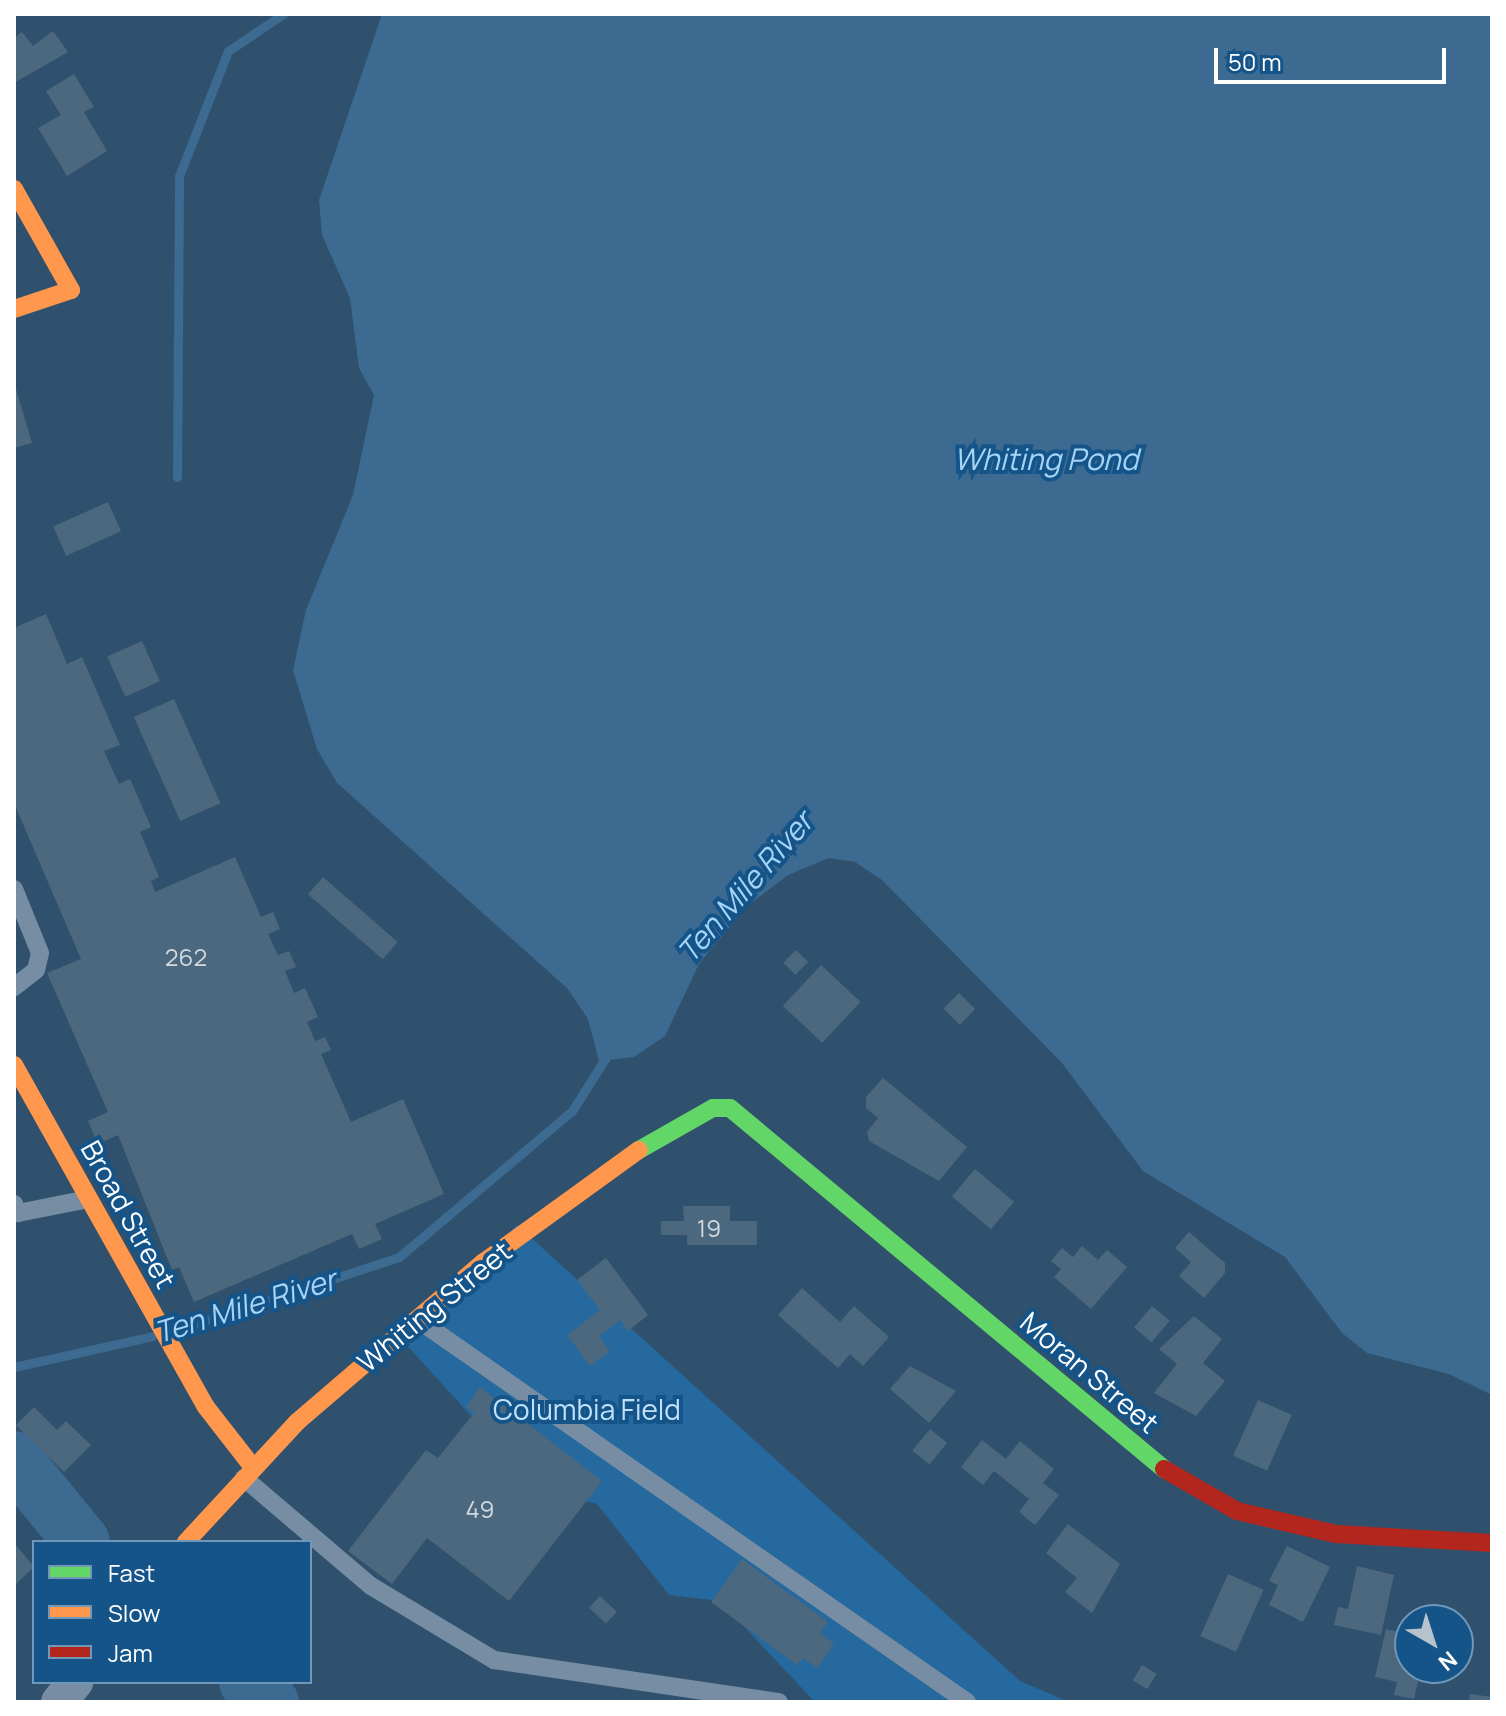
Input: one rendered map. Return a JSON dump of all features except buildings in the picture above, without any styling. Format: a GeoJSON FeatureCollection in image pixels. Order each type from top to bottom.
{"type":"FeatureCollection","features":[{"type":"Feature","properties":{"kind":"street"},"geometry":{"type":"LineString","coordinates":[[14,189],[71,290],[14,309]]}},
{"type":"Feature","properties":{"kind":"street","name":"Broad Street"},"geometry":{"type":"LineString","coordinates":[[14,1065],[186,1373],[247,1471]]}},
{"type":"Feature","properties":{"kind":"street","name":"Whiting Street"},"geometry":{"type":"LineString","coordinates":[[188,1540],[247,1471],[415,1317],[662,1133],[713,1108]]}},
{"type":"Feature","properties":{"kind":"street","name":"Moran Street"},"geometry":{"type":"LineString","coordinates":[[713,1108],[730,1108],[763,1128],[1182,1484],[1237,1511],[1336,1534],[1492,1543]]}},
{"type":"Feature","properties":{"kind":"street"},"geometry":{"type":"LineString","coordinates":[[59,1702],[73,1684]]}},
{"type":"Feature","properties":{"kind":"lane"},"geometry":{"type":"LineString","coordinates":[[14,889],[40,953],[36,970],[14,987]]}},
{"type":"Feature","properties":{"kind":"lane"},"geometry":{"type":"LineString","coordinates":[[15,1210],[88,1199]]}},
{"type":"Feature","properties":{"kind":"lane"},"geometry":{"type":"LineString","coordinates":[[415,1317],[967,1702]]}},
{"type":"Feature","properties":{"kind":"lane"},"geometry":{"type":"LineString","coordinates":[[247,1471],[371,1586],[494,1660],[779,1702]]}},
{"type":"Feature","properties":{"kind":"green space","name":"Columbia Field"},"geometry":{"type":"Polygon","coordinates":[[[517,1225],[1020,1681],[1069,1702],[815,1702],[720,1601],[669,1595],[597,1504],[537,1488],[402,1340],[517,1225]]]}},
{"type":"Feature","properties":{"kind":"water","name":"Whiting Pond"},"geometry":{"type":"Polygon","coordinates":[[[382,14],[1492,14],[1492,1395],[1449,1374],[1367,1353],[1342,1333],[1285,1257],[1143,1171],[1062,1063],[882,880],[855,862],[829,858],[788,875],[747,906],[699,964],[665,1036],[634,1057],[599,1061],[588,1019],[567,988],[337,783],[317,749],[293,670],[306,610],[353,495],[374,395],[359,368],[350,298],[322,235],[319,200],[382,14]]]}},
{"type":"Feature","properties":{"kind":"waterway"},"geometry":{"type":"LineString","coordinates":[[177,477],[179,176],[228,51],[283,14]]}},
{"type":"Feature","properties":{"kind":"waterway","name":"Ten Mile River"},"geometry":{"type":"LineString","coordinates":[[175,1331],[399,1257],[572,1111],[610,1051]]}},
{"type":"Feature","properties":{"kind":"waterway","name":"Ten Mile River"},"geometry":{"type":"LineString","coordinates":[[14,1367],[153,1336]]}},
{"type":"Feature","properties":{"kind":"waterway","name":"Ten Mile River"},"geometry":{"type":"LineString","coordinates":[[14,1459],[80,1540]]}},
{"type":"Feature","properties":{"kind":"waterway","name":"Ten Mile River"},"geometry":{"type":"LineString","coordinates":[[249,1684],[271,1702]]}},
{"type":"Feature","properties":{"kind":"traffic: fast"},"geometry":{"type":"LineString","coordinates":[[639,1150],[713,1108],[730,1108],[1164,1469]]}},
{"type":"Feature","properties":{"kind":"traffic: slow"},"geometry":{"type":"LineString","coordinates":[[14,189],[71,290],[14,309]]}},
{"type":"Feature","properties":{"kind":"traffic: slow"},"geometry":{"type":"LineString","coordinates":[[14,1065],[206,1407],[252,1466]]}},
{"type":"Feature","properties":{"kind":"traffic: slow"},"geometry":{"type":"LineString","coordinates":[[188,1540],[297,1422],[484,1262],[639,1150]]}},
{"type":"Feature","properties":{"kind":"traffic: jam"},"geometry":{"type":"LineString","coordinates":[[1164,1469],[1237,1511],[1336,1534],[1492,1543]]}}]}
